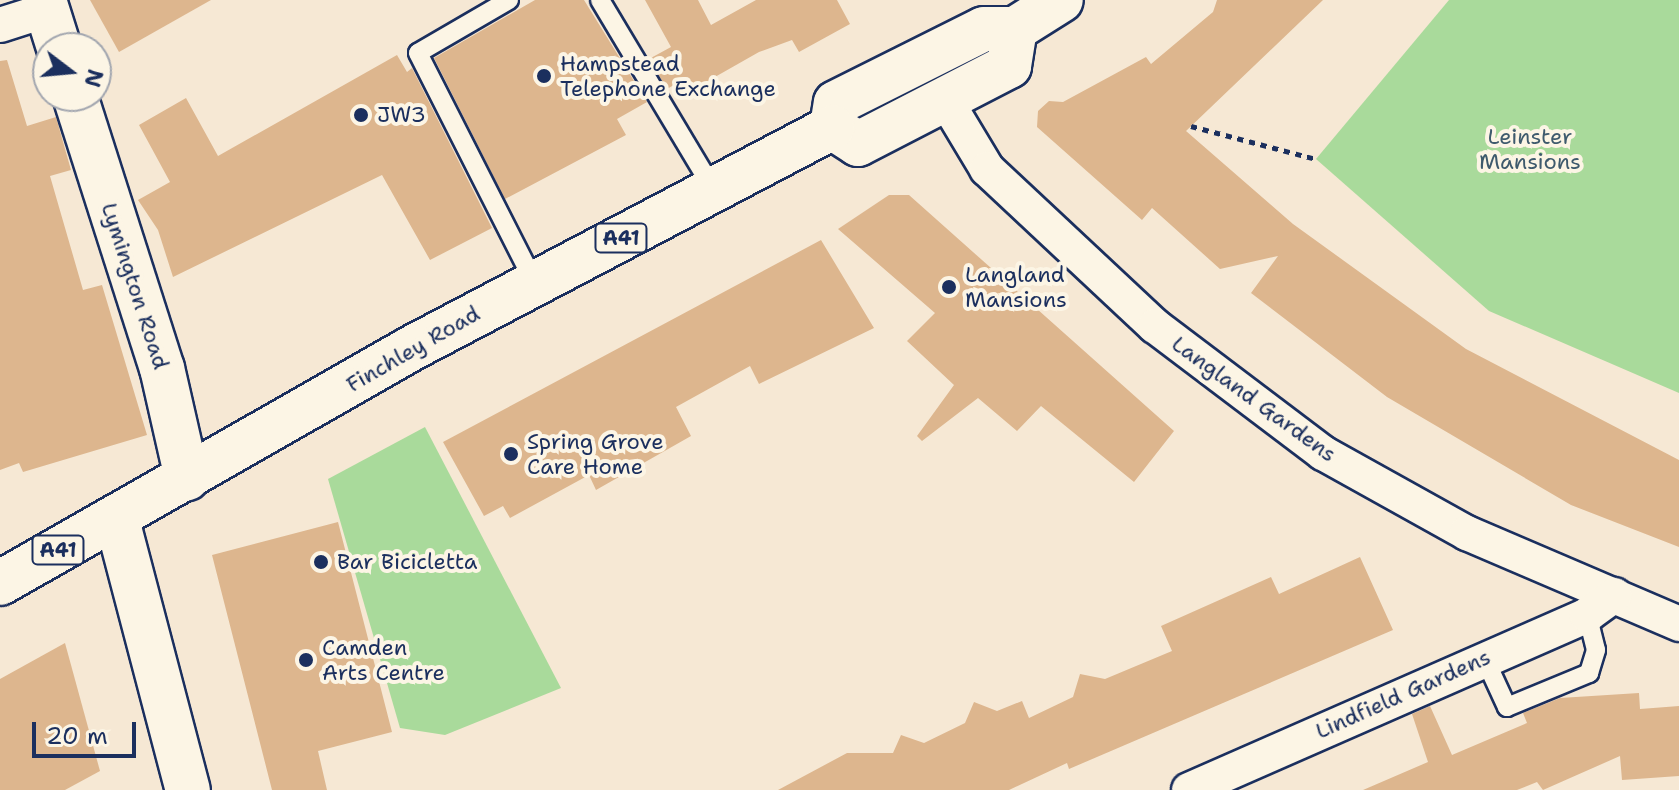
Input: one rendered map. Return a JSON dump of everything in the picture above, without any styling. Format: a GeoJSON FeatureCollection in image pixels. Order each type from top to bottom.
{"type":"FeatureCollection","features":[{"type":"Feature","properties":{"kind":"main road"},"geometry":{"type":"LineString","coordinates":[[1015,29],[1009,66],[858,144],[832,127],[836,103],[984,29],[1015,29],[1061,0]]}},
{"type":"Feature","properties":{"kind":"main road","name":"Lymington Road"},"geometry":{"type":"LineString","coordinates":[[80,112],[165,380],[187,478]]}},
{"type":"Feature","properties":{"kind":"main road","name":"Finchley Road"},"geometry":{"type":"LineString","coordinates":[[0,583],[117,520],[534,282],[832,127]]}},
{"type":"Feature","properties":{"kind":"main road"},"geometry":{"type":"LineString","coordinates":[[117,520],[188,790]]}},
{"type":"Feature","properties":{"kind":"street"},"geometry":{"type":"LineString","coordinates":[[0,25],[50,19]]}},
{"type":"Feature","properties":{"kind":"street","name":"Langland Gardens"},"geometry":{"type":"LineString","coordinates":[[945,99],[998,179],[1155,326],[1323,453],[1467,533],[1679,624]]}},
{"type":"Feature","properties":{"kind":"street","name":"Lindfield Gardens"},"geometry":{"type":"LineString","coordinates":[[1189,790],[1484,657],[1587,615],[1615,595]]}},
{"type":"Feature","properties":{"kind":"lane"},"geometry":{"type":"LineString","coordinates":[[509,0],[418,53],[534,282]]}},
{"type":"Feature","properties":{"kind":"lane"},"geometry":{"type":"LineString","coordinates":[[600,0],[713,189]]}},
{"type":"Feature","properties":{"kind":"lane"},"geometry":{"type":"LineString","coordinates":[[1484,657],[1507,707],[1589,673],[1596,650],[1587,615]]}},
{"type":"Feature","properties":{"kind":"path"},"geometry":{"type":"LineString","coordinates":[[1191,126],[1316,159]]}},
{"type":"Feature","properties":{"kind":"green space","name":"Leinster Mansions"},"geometry":{"type":"Polygon","coordinates":[[[1449,0],[1679,0],[1679,393],[1489,311],[1316,159],[1449,0]]]}},
{"type":"Feature","properties":{"kind":"green space","name":"Camden Arts Centre"},"geometry":{"type":"Polygon","coordinates":[[[425,427],[561,688],[445,735],[400,728],[328,479],[425,427]]]}},
{"type":"Feature","properties":{"kind":"building"},"geometry":{"type":"Polygon","coordinates":[[[90,0],[211,0],[119,52],[112,39],[112,32],[108,32],[90,0]]]}},
{"type":"Feature","properties":{"kind":"building","name":"Hampstead Telephone Exchange"},"geometry":{"type":"Polygon","coordinates":[[[535,0],[584,0],[647,102],[617,119],[626,135],[505,199],[434,58],[535,0]]]}},
{"type":"Feature","properties":{"kind":"building"},"geometry":{"type":"Polygon","coordinates":[[[645,0],[698,0],[711,25],[756,0],[837,0],[850,24],[799,52],[792,40],[759,52],[685,94],[679,82],[667,89],[649,59],[671,47],[645,0]]]}},
{"type":"Feature","properties":{"kind":"building"},"geometry":{"type":"Polygon","coordinates":[[[1217,0],[1323,0],[1186,131],[1293,224],[1466,349],[1679,460],[1679,547],[1571,505],[1387,397],[1251,293],[1278,256],[1220,269],[1152,208],[1142,220],[1037,127],[1038,111],[1049,101],[1063,102],[1146,57],[1151,64],[1213,12],[1217,0]]]}},
{"type":"Feature","properties":{"kind":"building","name":"JW3"},"geometry":{"type":"Polygon","coordinates":[[[397,55],[407,72],[412,68],[492,228],[430,260],[382,175],[173,277],[158,230],[138,200],[170,182],[139,125],[186,98],[218,156],[397,55]]]}},
{"type":"Feature","properties":{"kind":"building"},"geometry":{"type":"Polygon","coordinates":[[[7,60],[27,126],[56,117],[71,170],[50,176],[83,290],[102,285],[147,435],[23,472],[19,463],[0,470],[0,61],[7,60]]]}},
{"type":"Feature","properties":{"kind":"building"},"geometry":{"type":"Polygon","coordinates":[[[889,195],[909,195],[1174,431],[1134,482],[1041,406],[1017,431],[978,398],[922,441],[917,436],[954,385],[907,341],[935,313],[838,229],[889,195]]]}},
{"type":"Feature","properties":{"kind":"building"},"geometry":{"type":"Polygon","coordinates":[[[821,240],[874,328],[759,384],[750,366],[676,407],[691,436],[596,490],[589,475],[510,518],[503,506],[484,516],[443,442],[821,240]]]}},
{"type":"Feature","properties":{"kind":"building","name":"Camden Arts Centre"},"geometry":{"type":"Polygon","coordinates":[[[338,522],[392,732],[318,751],[327,790],[272,790],[212,555],[338,522]]]}},
{"type":"Feature","properties":{"kind":"building"},"geometry":{"type":"Polygon","coordinates":[[[1360,557],[1393,630],[1069,769],[1067,763],[1009,790],[778,790],[847,753],[893,753],[901,735],[924,743],[965,723],[974,702],[997,711],[1022,701],[1029,718],[1073,697],[1080,674],[1105,679],[1172,651],[1161,626],[1271,577],[1279,594],[1360,557]]]}},
{"type":"Feature","properties":{"kind":"building"},"geometry":{"type":"Polygon","coordinates":[[[65,643],[100,771],[65,790],[0,790],[0,679],[65,643]]]}},
{"type":"Feature","properties":{"kind":"building"},"geometry":{"type":"Polygon","coordinates":[[[1639,693],[1640,709],[1679,706],[1679,776],[1622,780],[1620,756],[1543,790],[1537,782],[1517,790],[1363,790],[1428,762],[1412,714],[1430,706],[1452,755],[1527,723],[1523,713],[1560,698],[1639,693]]]}},
{"type":"Feature","properties":{"kind":"place","name":"Hampstead Telephone Exchange"},"geometry":{"type":"Point","coordinates":[544,76]}},
{"type":"Feature","properties":{"kind":"place","name":"JW3"},"geometry":{"type":"Point","coordinates":[361,115]}},
{"type":"Feature","properties":{"kind":"place","name":"Langland Mansions"},"geometry":{"type":"Point","coordinates":[949,287]}},
{"type":"Feature","properties":{"kind":"place","name":"Spring Grove Care Home"},"geometry":{"type":"Point","coordinates":[511,454]}},
{"type":"Feature","properties":{"kind":"place","name":"Bar Bicicletta"},"geometry":{"type":"Point","coordinates":[321,562]}},
{"type":"Feature","properties":{"kind":"place","name":"Camden Arts Centre"},"geometry":{"type":"Point","coordinates":[306,660]}}]}
